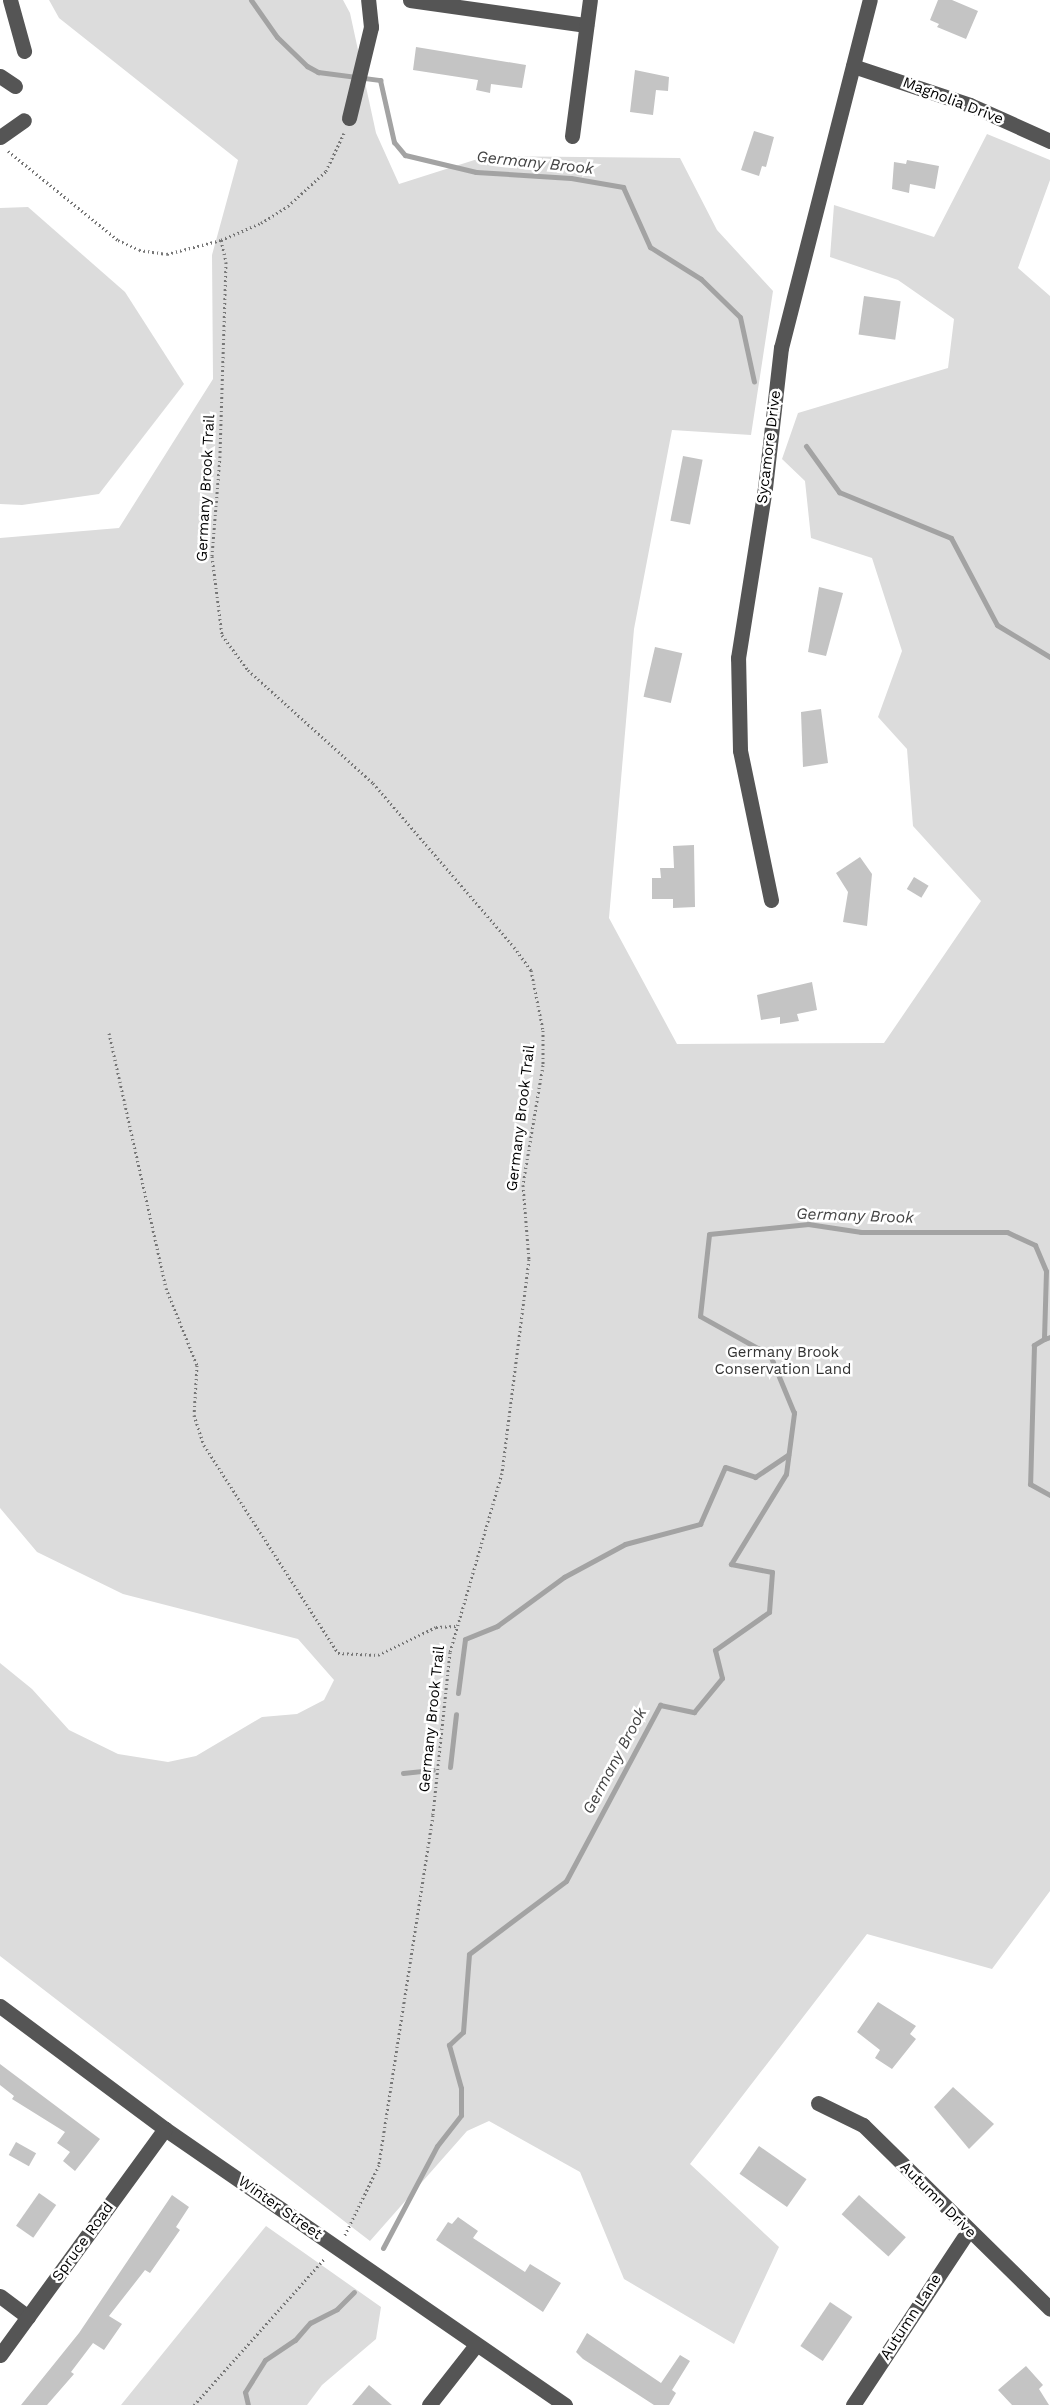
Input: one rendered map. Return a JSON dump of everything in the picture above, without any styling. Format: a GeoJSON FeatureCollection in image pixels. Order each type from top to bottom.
{"type":"FeatureCollection","features":[{"type":"Feature","properties":{"kind":"street"},"geometry":{"type":"LineString","coordinates":[[10,0],[24,51]]}},
{"type":"Feature","properties":{"kind":"street"},"geometry":{"type":"LineString","coordinates":[[349,118],[371,27],[368,0]]}},
{"type":"Feature","properties":{"kind":"street"},"geometry":{"type":"LineString","coordinates":[[410,0],[586,25]]}},
{"type":"Feature","properties":{"kind":"street"},"geometry":{"type":"LineString","coordinates":[[572,136],[590,0]]}},
{"type":"Feature","properties":{"kind":"street","name":"Sycamore Drive"},"geometry":{"type":"LineString","coordinates":[[771,900],[740,750],[738,658],[765,488],[781,348],[814,209],[870,0]]}},
{"type":"Feature","properties":{"kind":"street","name":"Magnolia Drive"},"geometry":{"type":"LineString","coordinates":[[854,66],[970,105],[1050,141]]}},
{"type":"Feature","properties":{"kind":"street"},"geometry":{"type":"LineString","coordinates":[[0,76],[15,86]]}},
{"type":"Feature","properties":{"kind":"street"},"geometry":{"type":"LineString","coordinates":[[0,137],[24,120]]}},
{"type":"Feature","properties":{"kind":"street","name":"Winter Street"},"geometry":{"type":"LineString","coordinates":[[0,2006],[165,2129],[565,2405]]}},
{"type":"Feature","properties":{"kind":"street","name":"Autumn Drive"},"geometry":{"type":"LineString","coordinates":[[818,2103],[863,2125],[1050,2309]]}},
{"type":"Feature","properties":{"kind":"street","name":"Spruce Road"},"geometry":{"type":"LineString","coordinates":[[0,2355],[165,2129]]}},
{"type":"Feature","properties":{"kind":"street","name":"Autumn Lane"},"geometry":{"type":"LineString","coordinates":[[853,2405],[969,2230]]}},
{"type":"Feature","properties":{"kind":"street"},"geometry":{"type":"LineString","coordinates":[[0,2296],[28,2317]]}},
{"type":"Feature","properties":{"kind":"street"},"geometry":{"type":"LineString","coordinates":[[429,2405],[476,2345]]}},
{"type":"Feature","properties":{"kind":"path"},"geometry":{"type":"LineString","coordinates":[[0,144],[58,194],[131,248],[157,254],[179,253],[221,240],[261,223],[315,184],[334,158],[349,118]]}},
{"type":"Feature","properties":{"kind":"path","name":"Germany Brook Trail"},"geometry":{"type":"LineString","coordinates":[[194,2405],[336,2248],[351,2227],[379,2165],[432,1826],[447,1668],[456,1626],[502,1473],[530,1258],[522,1203],[543,1065],[538,994],[531,970],[514,947],[372,783],[248,670],[222,635],[212,556],[220,456],[226,262],[221,240]]}},
{"type":"Feature","properties":{"kind":"path"},"geometry":{"type":"LineString","coordinates":[[109,1033],[166,1288],[197,1365],[194,1415],[204,1445],[338,1653],[378,1655],[436,1627],[456,1626]]}},
{"type":"Feature","properties":{"kind":"green space","name":"Germany Brook Conservation Land"},"geometry":{"type":"Polygon","coordinates":[[[49,0],[343,0],[350,13],[376,133],[399,184],[487,156],[680,158],[717,230],[773,291],[751,435],[672,430],[634,629],[609,918],[677,1044],[884,1043],[981,901],[913,826],[907,749],[878,717],[902,651],[872,558],[811,538],[805,481],[782,459],[798,413],[948,368],[954,319],[898,280],[830,257],[834,205],[934,237],[987,134],[1050,160],[1050,180],[1018,268],[1050,296],[1050,1891],[992,1969],[867,1934],[690,2164],[779,2247],[734,2344],[624,2279],[580,2172],[489,2121],[467,2131],[370,2241],[0,1956],[0,1663],[32,1689],[69,1730],[118,1754],[168,1762],[196,1756],[262,1717],[297,1714],[324,1700],[334,1680],[298,1639],[123,1594],[37,1552],[0,1508],[0,538],[119,528],[213,379],[212,255],[238,160],[59,18],[49,0]]]}},
{"type":"Feature","properties":{"kind":"green space"},"geometry":{"type":"Polygon","coordinates":[[[28,207],[125,292],[184,384],[99,494],[22,505],[0,504],[0,208],[28,207]]]}},
{"type":"Feature","properties":{"kind":"green space"},"geometry":{"type":"Polygon","coordinates":[[[266,2226],[381,2307],[376,2339],[322,2385],[307,2405],[121,2405],[266,2226]]]}},
{"type":"Feature","properties":{"kind":"building"},"geometry":{"type":"Polygon","coordinates":[[[938,0],[952,0],[978,11],[966,39],[937,27],[939,24],[930,20],[938,0]]]}},
{"type":"Feature","properties":{"kind":"building"},"geometry":{"type":"Polygon","coordinates":[[[416,47],[526,65],[522,88],[491,84],[490,93],[476,90],[478,80],[413,70],[416,47]]]}},
{"type":"Feature","properties":{"kind":"building"},"geometry":{"type":"Polygon","coordinates":[[[635,70],[669,77],[668,91],[656,90],[653,115],[630,112],[635,70]]]}},
{"type":"Feature","properties":{"kind":"building"},"geometry":{"type":"Polygon","coordinates":[[[754,131],[774,137],[766,167],[762,166],[759,176],[741,170],[754,131]]]}},
{"type":"Feature","properties":{"kind":"building"},"geometry":{"type":"Polygon","coordinates":[[[907,160],[939,166],[935,189],[910,184],[909,193],[892,189],[894,162],[906,164],[907,160]]]}},
{"type":"Feature","properties":{"kind":"building"},"geometry":{"type":"Polygon","coordinates":[[[864,296],[901,301],[895,340],[859,335],[864,296]]]}},
{"type":"Feature","properties":{"kind":"building"},"geometry":{"type":"Polygon","coordinates":[[[683,456],[703,460],[690,525],[670,521],[683,456]]]}},
{"type":"Feature","properties":{"kind":"building"},"geometry":{"type":"Polygon","coordinates":[[[819,587],[843,593],[826,656],[808,652],[819,587]]]}},
{"type":"Feature","properties":{"kind":"building"},"geometry":{"type":"Polygon","coordinates":[[[655,647],[682,653],[671,703],[644,697],[655,647]]]}},
{"type":"Feature","properties":{"kind":"building"},"geometry":{"type":"Polygon","coordinates":[[[821,709],[828,763],[803,767],[801,712],[821,709]]]}},
{"type":"Feature","properties":{"kind":"building"},"geometry":{"type":"Polygon","coordinates":[[[694,845],[695,907],[673,908],[673,899],[652,899],[652,878],[661,878],[660,868],[674,868],[673,846],[694,845]]]}},
{"type":"Feature","properties":{"kind":"building"},"geometry":{"type":"Polygon","coordinates":[[[860,857],[872,874],[867,926],[843,922],[848,892],[836,873],[860,857]]]}},
{"type":"Feature","properties":{"kind":"building"},"geometry":{"type":"Polygon","coordinates":[[[914,877],[929,886],[921,898],[907,889],[914,877]]]}},
{"type":"Feature","properties":{"kind":"building"},"geometry":{"type":"Polygon","coordinates":[[[812,982],[817,1010],[797,1014],[799,1021],[780,1024],[780,1017],[761,1020],[757,995],[812,982]]]}},
{"type":"Feature","properties":{"kind":"building"},"geometry":{"type":"Polygon","coordinates":[[[878,2002],[916,2026],[910,2034],[916,2039],[892,2069],[875,2058],[880,2050],[857,2032],[878,2002]]]}},
{"type":"Feature","properties":{"kind":"building"},"geometry":{"type":"Polygon","coordinates":[[[0,2064],[100,2139],[75,2171],[63,2161],[70,2152],[57,2143],[65,2132],[12,2099],[14,2096],[0,2085],[0,2064]]]}},
{"type":"Feature","properties":{"kind":"building"},"geometry":{"type":"Polygon","coordinates":[[[953,2087],[994,2124],[969,2149],[934,2107],[953,2087]]]}},
{"type":"Feature","properties":{"kind":"building"},"geometry":{"type":"Polygon","coordinates":[[[16,2142],[36,2153],[29,2166],[9,2155],[16,2142]]]}},
{"type":"Feature","properties":{"kind":"building"},"geometry":{"type":"Polygon","coordinates":[[[759,2146],[807,2179],[787,2207],[739,2174],[759,2146]]]}},
{"type":"Feature","properties":{"kind":"building"},"geometry":{"type":"Polygon","coordinates":[[[39,2193],[56,2205],[33,2238],[16,2226],[39,2193]]]}},
{"type":"Feature","properties":{"kind":"building"},"geometry":{"type":"Polygon","coordinates":[[[172,2195],[189,2207],[176,2227],[180,2230],[150,2273],[145,2270],[109,2316],[122,2324],[104,2350],[93,2343],[71,2372],[74,2374],[47,2405],[21,2405],[79,2333],[172,2195]]]}},
{"type":"Feature","properties":{"kind":"building"},"geometry":{"type":"Polygon","coordinates":[[[859,2195],[906,2237],[888,2256],[842,2214],[859,2195]]]}},
{"type":"Feature","properties":{"kind":"building"},"geometry":{"type":"Polygon","coordinates":[[[458,2217],[478,2231],[473,2238],[525,2272],[530,2264],[561,2283],[543,2312],[436,2240],[448,2222],[452,2224],[458,2217]]]}},
{"type":"Feature","properties":{"kind":"building"},"geometry":{"type":"Polygon","coordinates":[[[830,2302],[852,2317],[823,2361],[800,2346],[830,2302]]]}},
{"type":"Feature","properties":{"kind":"building"},"geometry":{"type":"Polygon","coordinates":[[[587,2333],[661,2383],[680,2355],[690,2361],[672,2390],[676,2393],[669,2405],[654,2405],[583,2359],[576,2352],[587,2333]]]}},
{"type":"Feature","properties":{"kind":"building"},"geometry":{"type":"Polygon","coordinates":[[[1026,2366],[1043,2385],[1039,2389],[1049,2405],[1012,2405],[998,2390],[1026,2366]]]}},
{"type":"Feature","properties":{"kind":"building"},"geometry":{"type":"Polygon","coordinates":[[[369,2385],[392,2405],[352,2405],[369,2385]]]}},
{"type":"Feature","properties":{"kind":"waterway","name":"Germany Brook"},"geometry":{"type":"LineString","coordinates":[[251,0],[277,37],[307,66],[318,72],[380,80],[394,142],[405,155],[476,172],[571,178],[623,187],[650,247],[701,279],[740,317],[754,382]]}},
{"type":"Feature","properties":{"kind":"waterway","name":"Germany Brook"},"geometry":{"type":"LineString","coordinates":[[806,446],[839,492],[951,538],[997,625],[1050,657]]}},
{"type":"Feature","properties":{"kind":"waterway","name":"Germany Brook"},"geometry":{"type":"LineString","coordinates":[[383,2248],[437,2146],[461,2115],[461,2088],[449,2045],[463,2032],[469,1954],[566,1881],[660,1705],[694,1712],[722,1678],[715,1650],[769,1612],[772,1572],[731,1564],[786,1474],[794,1413],[770,1355],[700,1316],[709,1234],[808,1224],[861,1232],[1007,1232],[1035,1245],[1046,1271],[1044,1339],[1050,1337]]}},
{"type":"Feature","properties":{"kind":"waterway"},"geometry":{"type":"LineString","coordinates":[[1044,1339],[1034,1345],[1030,1484],[1050,1495]]}},
{"type":"Feature","properties":{"kind":"waterway"},"geometry":{"type":"LineString","coordinates":[[458,1693],[465,1639],[497,1626],[564,1577],[625,1544],[700,1524],[725,1467],[755,1477],[788,1455]]}},
{"type":"Feature","properties":{"kind":"waterway"},"geometry":{"type":"LineString","coordinates":[[450,1767],[456,1714]]}},
{"type":"Feature","properties":{"kind":"waterway"},"geometry":{"type":"LineString","coordinates":[[403,1773],[433,1770]]}},
{"type":"Feature","properties":{"kind":"waterway","name":"Germany Brook"},"geometry":{"type":"LineString","coordinates":[[248,2405],[245,2392],[265,2360],[295,2340],[310,2323],[337,2309],[354,2292]]}}]}
